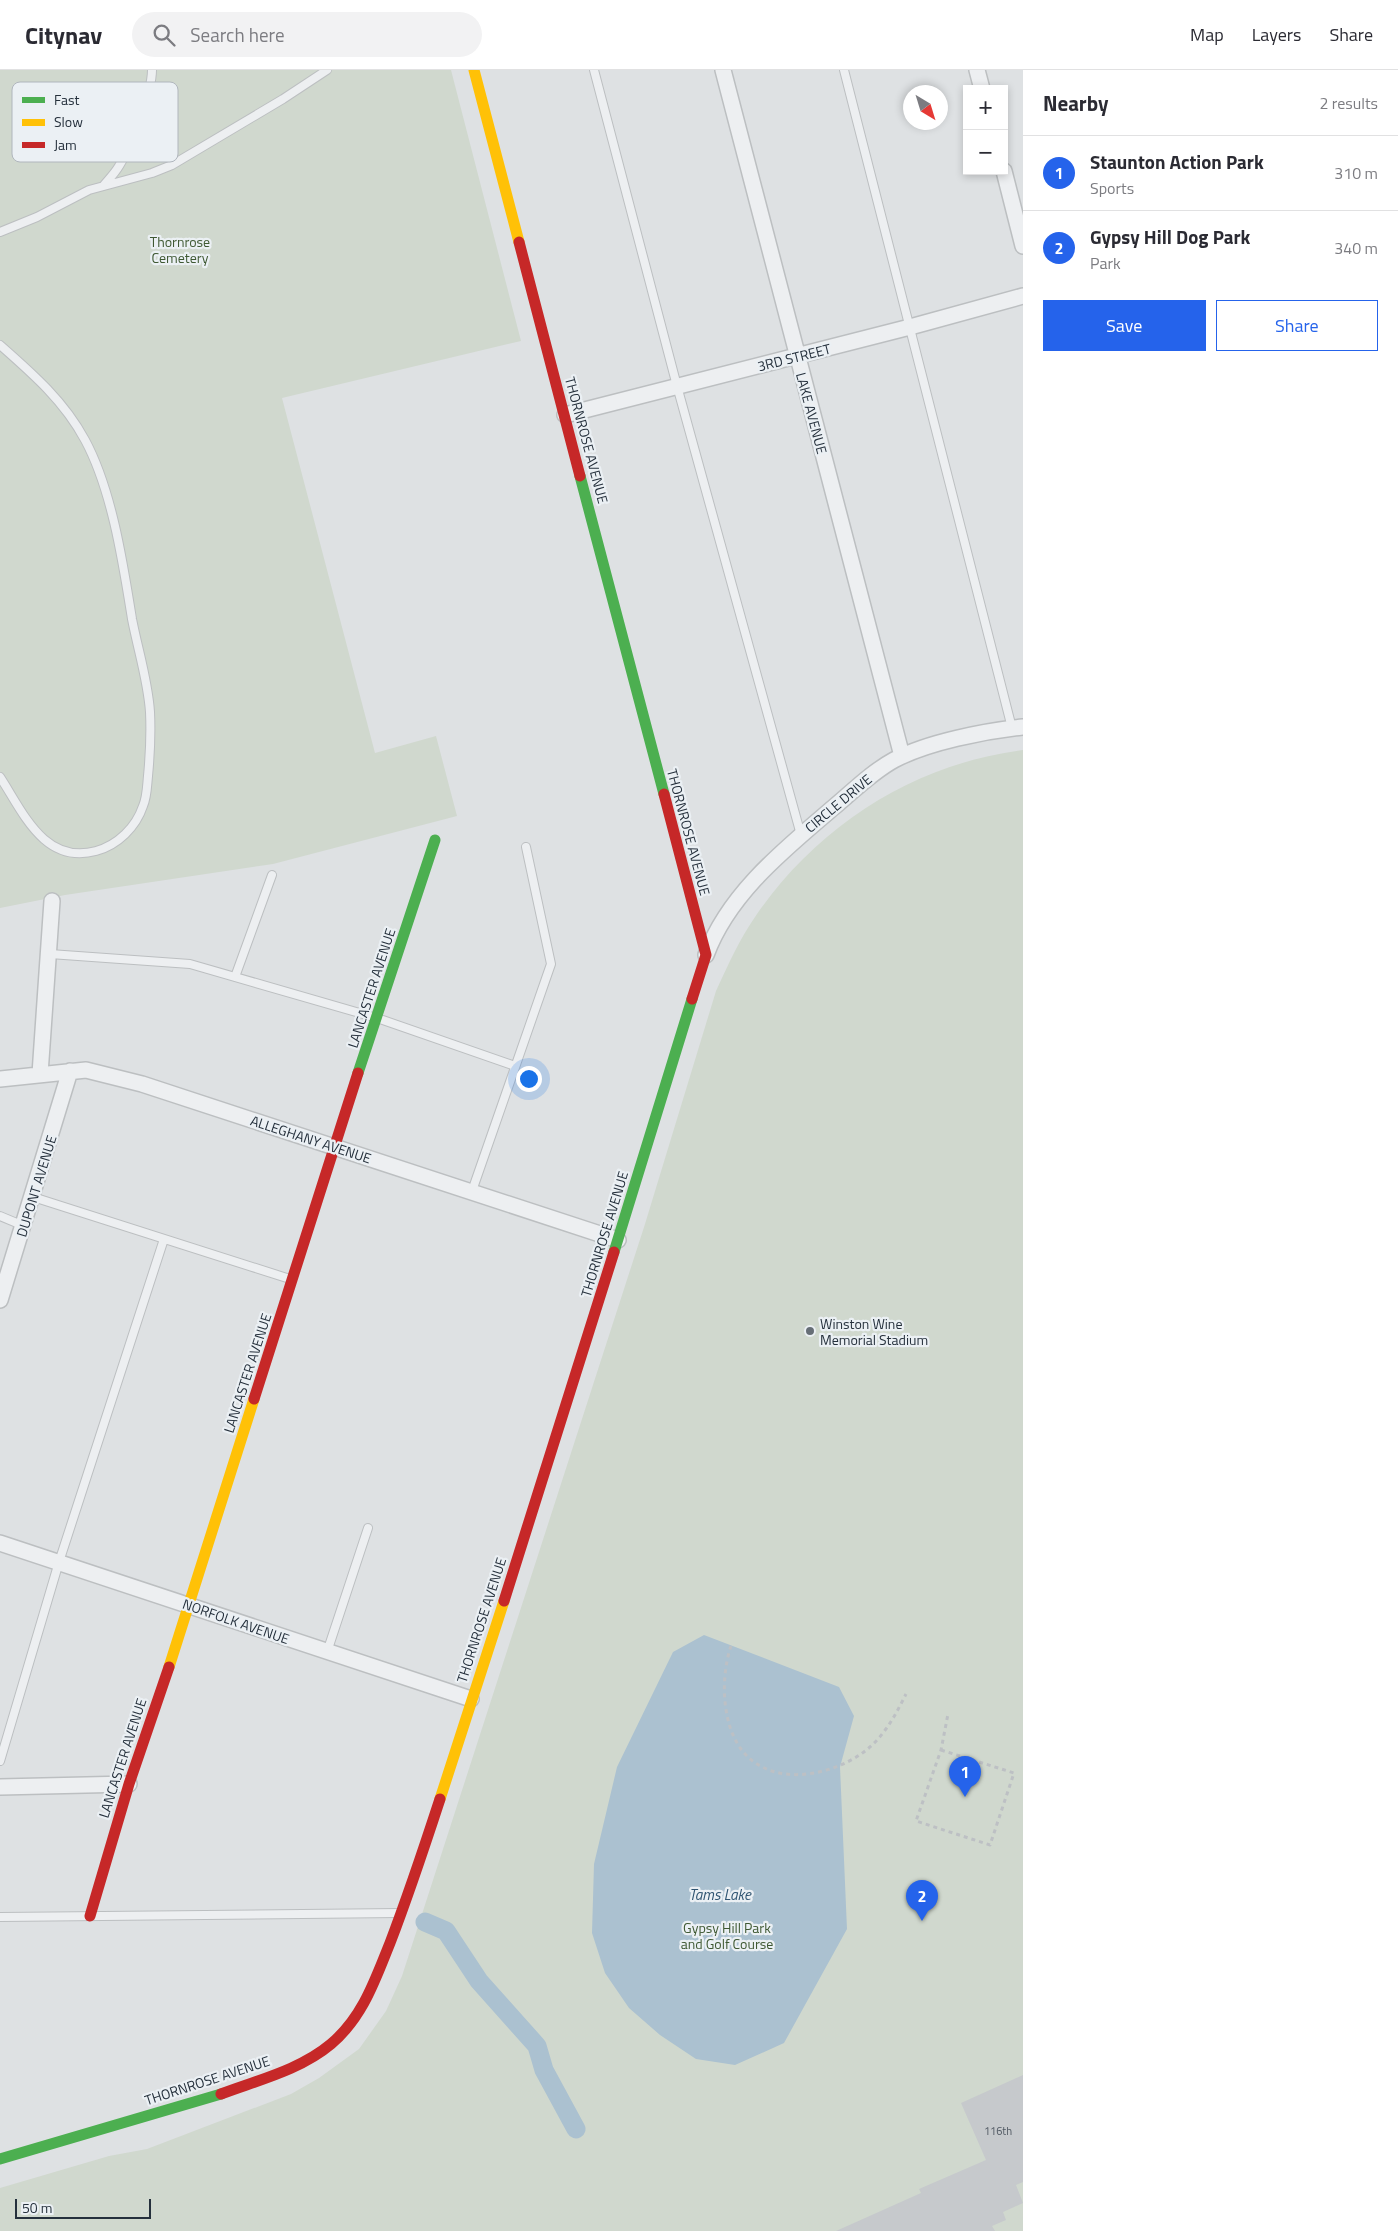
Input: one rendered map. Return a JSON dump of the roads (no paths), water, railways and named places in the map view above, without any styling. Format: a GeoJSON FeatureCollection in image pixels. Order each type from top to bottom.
{"type":"FeatureCollection","features":[{"type":"Feature","properties":{"kind":"street","name":"THORNROSE AVENUE"},"geometry":{"type":"LineString","coordinates":[[0,2159],[261,2081],[308,2059],[339,2037],[361,2010],[370,1993],[402,1913],[618,1240],[706,955],[474,70]]}},
{"type":"Feature","properties":{"kind":"street","name":"LAKE AVENUE"},"geometry":{"type":"LineString","coordinates":[[723,70],[902,756]]}},
{"type":"Feature","properties":{"kind":"street"},"geometry":{"type":"LineString","coordinates":[[977,70],[981,85]]}},
{"type":"Feature","properties":{"kind":"street"},"geometry":{"type":"LineString","coordinates":[[1005,175],[1023,246]]}},
{"type":"Feature","properties":{"kind":"street","name":"3RD STREET"},"geometry":{"type":"LineString","coordinates":[[565,415],[797,357],[1023,296]]}},
{"type":"Feature","properties":{"kind":"street","name":"CIRCLE DRIVE"},"geometry":{"type":"LineString","coordinates":[[706,955],[718,927],[732,905],[801,835],[868,778],[902,756],[925,748],[1018,728]]}},
{"type":"Feature","properties":{"kind":"street","name":"LANCASTER AVENUE"},"geometry":{"type":"LineString","coordinates":[[90,1916],[128,1784],[189,1606],[334,1146],[435,840]]}},
{"type":"Feature","properties":{"kind":"street"},"geometry":{"type":"LineString","coordinates":[[40,1074],[50,954],[52,901]]}},
{"type":"Feature","properties":{"kind":"street","name":"ALLEGHANY AVENUE"},"geometry":{"type":"LineString","coordinates":[[0,1079],[70,1071],[96,1072],[142,1084],[618,1240]]}},
{"type":"Feature","properties":{"kind":"street","name":"DUPONT AVENUE"},"geometry":{"type":"LineString","coordinates":[[0,1300],[70,1071]]}},
{"type":"Feature","properties":{"kind":"street","name":"NORFOLK AVENUE"},"geometry":{"type":"LineString","coordinates":[[0,1543],[471,1699]]}},
{"type":"Feature","properties":{"kind":"street"},"geometry":{"type":"LineString","coordinates":[[0,1787],[128,1784]]}},
{"type":"Feature","properties":{"kind":"lane"},"geometry":{"type":"LineString","coordinates":[[178,161],[327,70]]}},
{"type":"Feature","properties":{"kind":"lane"},"geometry":{"type":"LineString","coordinates":[[594,70],[677,386],[801,835]]}},
{"type":"Feature","properties":{"kind":"lane"},"geometry":{"type":"LineString","coordinates":[[844,70],[910,327],[1018,728]]}},
{"type":"Feature","properties":{"kind":"lane"},"geometry":{"type":"LineString","coordinates":[[104,185],[121,162]]}},
{"type":"Feature","properties":{"kind":"lane"},"geometry":{"type":"LineString","coordinates":[[0,232],[89,190],[152,173],[177,162]]}},
{"type":"Feature","properties":{"kind":"lane"},"geometry":{"type":"LineString","coordinates":[[0,345],[55,395],[79,429],[97,465],[124,570],[150,711],[150,744],[146,795],[140,814],[121,838],[110,846],[94,852],[65,852],[46,842],[36,832],[0,777]]}},
{"type":"Feature","properties":{"kind":"lane"},"geometry":{"type":"LineString","coordinates":[[472,1191],[551,964],[526,847]]}},
{"type":"Feature","properties":{"kind":"lane"},"geometry":{"type":"LineString","coordinates":[[235,977],[272,875]]}},
{"type":"Feature","properties":{"kind":"lane"},"geometry":{"type":"LineString","coordinates":[[50,954],[190,964],[377,1018],[515,1066]]}},
{"type":"Feature","properties":{"kind":"lane"},"geometry":{"type":"LineString","coordinates":[[33,1196],[292,1280]]}},
{"type":"Feature","properties":{"kind":"lane"},"geometry":{"type":"LineString","coordinates":[[0,1216],[24,1226]]}},
{"type":"Feature","properties":{"kind":"lane"},"geometry":{"type":"LineString","coordinates":[[0,1761],[60,1562],[164,1239]]}},
{"type":"Feature","properties":{"kind":"lane"},"geometry":{"type":"LineString","coordinates":[[327,1652],[368,1528]]}},
{"type":"Feature","properties":{"kind":"lane"},"geometry":{"type":"LineString","coordinates":[[0,1917],[402,1913]]}},
{"type":"Feature","properties":{"kind":"water","name":"Tams Lake"},"geometry":{"type":"Polygon","coordinates":[[[704,1635],[839,1687],[854,1716],[840,1767],[847,1929],[784,2043],[735,2065],[696,2059],[660,2035],[629,2008],[605,1973],[592,1933],[594,1864],[617,1767],[673,1652],[704,1635]]]}},
{"type":"Feature","properties":{"kind":"waterway"},"geometry":{"type":"LineString","coordinates":[[425,1922],[446,1931],[479,1981],[537,2046],[544,2070],[576,2129]]}},
{"type":"Feature","properties":{"kind":"place","name":"Winston Wine Memorial Stadium"},"geometry":{"type":"Point","coordinates":[810,1331]}},
{"type":"Feature","properties":{"kind":"place","name":"Staunton Action Park"},"geometry":{"type":"Point","coordinates":[965,1797]}},
{"type":"Feature","properties":{"kind":"place","name":"Gypsy Hill Dog Park"},"geometry":{"type":"Point","coordinates":[922,1921]}},
{"type":"Feature","properties":{"kind":"park label","name":"Thornrose Cemetery"},"geometry":{"type":"Point","coordinates":[180,250]}},
{"type":"Feature","properties":{"kind":"park label","name":"Gypsy Hill Park and Golf Course"},"geometry":{"type":"Point","coordinates":[727,1935]}}]}
